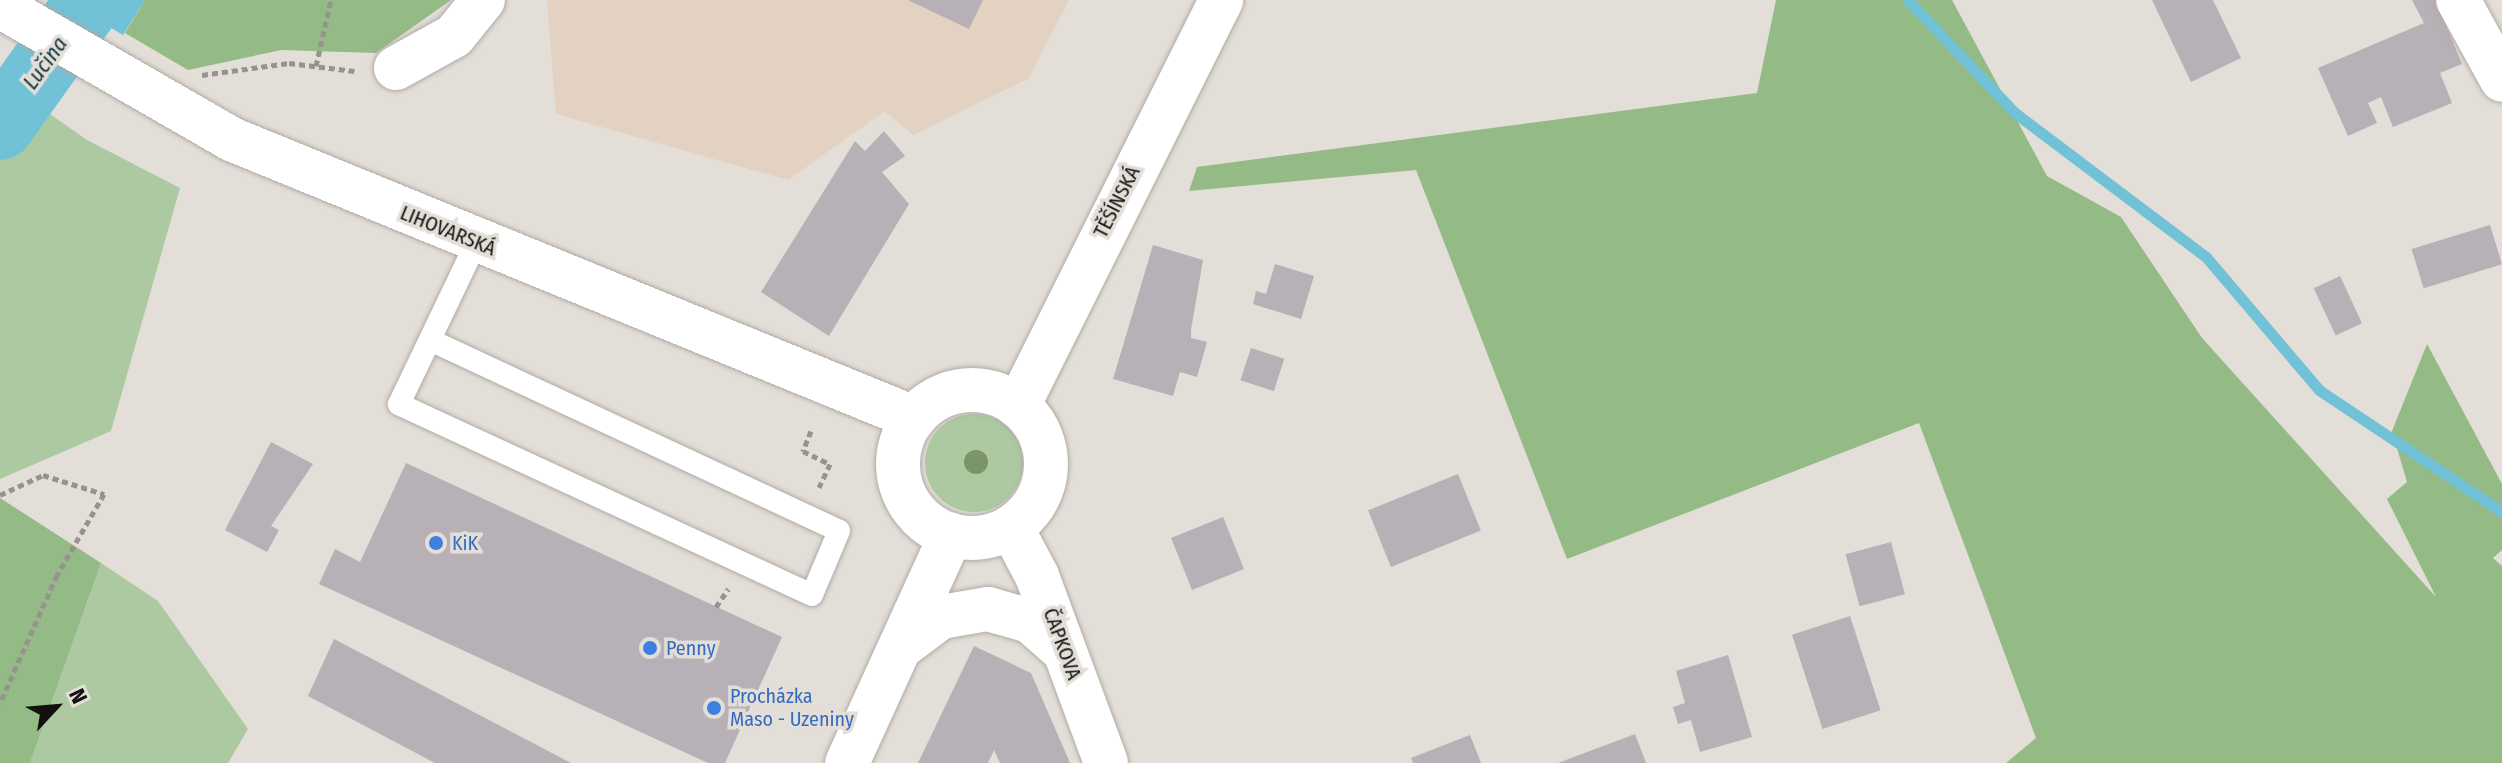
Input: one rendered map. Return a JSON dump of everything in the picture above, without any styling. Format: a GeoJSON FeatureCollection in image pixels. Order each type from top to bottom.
{"type":"FeatureCollection","features":[{"type":"Feature","properties":{"kind":"street"},"geometry":{"type":"LineString","coordinates":[[396,68],[454,36],[483,0]]}},
{"type":"Feature","properties":{"kind":"street","name":"TĚŠÍNSKÁ"},"geometry":{"type":"LineString","coordinates":[[1018,406],[1221,0]]}},
{"type":"Feature","properties":{"kind":"street"},"geometry":{"type":"LineString","coordinates":[[2458,0],[2502,80]]}},
{"type":"Feature","properties":{"kind":"street","name":"LIHOVARSKÁ"},"geometry":{"type":"LineString","coordinates":[[0,6],[476,243],[914,418]]}},
{"type":"Feature","properties":{"kind":"street"},"geometry":{"type":"LineString","coordinates":[[952,392],[998,394],[1018,406],[1044,445],[1046,468],[1029,512],[1011,527],[972,538],[951,535],[921,516],[901,486],[902,439],[914,418],[952,392]]}},
{"type":"Feature","properties":{"kind":"street","name":"ČAPKOVA"},"geometry":{"type":"LineString","coordinates":[[1011,527],[1064,651],[1106,763]]}},
{"type":"Feature","properties":{"kind":"street"},"geometry":{"type":"LineString","coordinates":[[847,763],[951,535]]}},
{"type":"Feature","properties":{"kind":"street"},"geometry":{"type":"LineString","coordinates":[[901,647],[941,617],[988,609],[1030,621],[1064,651]]}},
{"type":"Feature","properties":{"kind":"lane"},"geometry":{"type":"LineString","coordinates":[[430,340],[839,531],[812,595],[399,404],[476,243]]}},
{"type":"Feature","properties":{"kind":"path"},"geometry":{"type":"LineString","coordinates":[[316,66],[331,0]]}},
{"type":"Feature","properties":{"kind":"path"},"geometry":{"type":"LineString","coordinates":[[178,92],[316,66],[396,68]]}},
{"type":"Feature","properties":{"kind":"path"},"geometry":{"type":"LineString","coordinates":[[811,431],[803,451],[830,464],[816,495]]}},
{"type":"Feature","properties":{"kind":"path"},"geometry":{"type":"LineString","coordinates":[[0,495],[43,475],[104,494],[57,575],[0,703]]}},
{"type":"Feature","properties":{"kind":"shaded area"},"geometry":{"type":"Polygon","coordinates":[[[547,0],[1069,0],[1028,79],[913,135],[885,111],[788,180],[556,114],[547,0]]]}},
{"type":"Feature","properties":{"kind":"green space"},"geometry":{"type":"Polygon","coordinates":[[[145,0],[451,0],[376,53],[281,50],[188,70],[125,33],[145,0]]]}},
{"type":"Feature","properties":{"kind":"green space"},"geometry":{"type":"Polygon","coordinates":[[[1776,0],[1952,0],[2047,176],[2121,217],[2202,338],[2436,597],[2387,499],[2407,482],[2392,431],[2427,344],[2502,484],[2502,550],[2493,558],[2502,566],[2502,763],[2006,763],[2036,738],[1919,423],[1567,559],[1416,170],[1189,191],[1197,167],[1757,93],[1776,0]]]}},
{"type":"Feature","properties":{"kind":"green space"},"geometry":{"type":"Polygon","coordinates":[[[0,79],[87,140],[180,188],[111,431],[0,479],[0,79]]]}},
{"type":"Feature","properties":{"kind":"green space"},"geometry":{"type":"Polygon","coordinates":[[[974,414],[993,417],[1009,428],[1020,444],[1023,463],[1020,482],[1009,498],[993,509],[974,512],[955,509],[939,498],[928,482],[925,463],[928,444],[939,428],[955,417],[974,414]]]}},
{"type":"Feature","properties":{"kind":"green space"},"geometry":{"type":"Polygon","coordinates":[[[0,498],[101,563],[30,763],[0,763],[0,498]]]}},
{"type":"Feature","properties":{"kind":"green space"},"geometry":{"type":"Polygon","coordinates":[[[101,563],[158,601],[248,729],[228,763],[30,763],[101,563]]]}},
{"type":"Feature","properties":{"kind":"water"},"geometry":{"type":"Polygon","coordinates":[[[42,0],[145,0],[115,48],[42,0]]]}},
{"type":"Feature","properties":{"kind":"pier"},"geometry":{"type":"Polygon","coordinates":[[[38,0],[66,0],[126,37],[113,51],[38,0]]]}},
{"type":"Feature","properties":{"kind":"building"},"geometry":{"type":"Polygon","coordinates":[[[908,0],[983,0],[969,29],[908,0]]]}},
{"type":"Feature","properties":{"kind":"building"},"geometry":{"type":"Polygon","coordinates":[[[2152,0],[2213,0],[2241,58],[2191,82],[2152,0]]]}},
{"type":"Feature","properties":{"kind":"building"},"geometry":{"type":"Polygon","coordinates":[[[2412,0],[2444,0],[2450,11],[2442,16],[2462,64],[2440,73],[2452,103],[2393,127],[2381,97],[2368,103],[2377,123],[2348,136],[2318,68],[2424,23],[2412,0]]]}},
{"type":"Feature","properties":{"kind":"building"},"geometry":{"type":"Polygon","coordinates":[[[884,131],[905,156],[882,172],[909,204],[829,336],[761,292],[855,141],[865,151],[884,131]]]}},
{"type":"Feature","properties":{"kind":"building"},"geometry":{"type":"Polygon","coordinates":[[[2490,225],[2502,264],[2424,288],[2412,249],[2490,225]]]}},
{"type":"Feature","properties":{"kind":"building"},"geometry":{"type":"Polygon","coordinates":[[[1153,245],[1203,260],[1191,338],[1207,342],[1197,377],[1180,372],[1173,396],[1113,379],[1153,245]]]}},
{"type":"Feature","properties":{"kind":"building"},"geometry":{"type":"Polygon","coordinates":[[[1275,264],[1314,276],[1301,319],[1253,304],[1256,291],[1266,294],[1275,264]]]}},
{"type":"Feature","properties":{"kind":"building"},"geometry":{"type":"Polygon","coordinates":[[[2340,276],[2362,323],[2336,335],[2314,288],[2340,276]]]}},
{"type":"Feature","properties":{"kind":"building"},"geometry":{"type":"Polygon","coordinates":[[[1251,348],[1284,359],[1274,391],[1240,380],[1251,348]]]}},
{"type":"Feature","properties":{"kind":"building"},"geometry":{"type":"Polygon","coordinates":[[[271,442],[313,464],[271,526],[279,530],[267,552],[225,530],[271,442]]]}},
{"type":"Feature","properties":{"kind":"building"},"geometry":{"type":"Polygon","coordinates":[[[406,463],[782,637],[725,763],[708,763],[319,584],[335,549],[360,562],[406,463]]]}},
{"type":"Feature","properties":{"kind":"building"},"geometry":{"type":"Polygon","coordinates":[[[1458,474],[1481,531],[1391,567],[1368,510],[1458,474]]]}},
{"type":"Feature","properties":{"kind":"building"},"geometry":{"type":"Polygon","coordinates":[[[1223,517],[1244,569],[1192,590],[1171,538],[1223,517]]]}},
{"type":"Feature","properties":{"kind":"building"},"geometry":{"type":"Polygon","coordinates":[[[1891,542],[1905,594],[1860,606],[1846,554],[1891,542]]]}},
{"type":"Feature","properties":{"kind":"building"},"geometry":{"type":"Polygon","coordinates":[[[1850,616],[1881,710],[1823,729],[1792,635],[1850,616]]]}},
{"type":"Feature","properties":{"kind":"building"},"geometry":{"type":"Polygon","coordinates":[[[334,639],[571,763],[435,763],[308,696],[334,639]]]}},
{"type":"Feature","properties":{"kind":"building"},"geometry":{"type":"Polygon","coordinates":[[[974,646],[1031,673],[1070,763],[1000,763],[994,750],[988,763],[918,763],[974,646]]]}},
{"type":"Feature","properties":{"kind":"building"},"geometry":{"type":"Polygon","coordinates":[[[1728,655],[1752,737],[1700,752],[1691,720],[1678,724],[1673,707],[1685,703],[1676,671],[1728,655]]]}},
{"type":"Feature","properties":{"kind":"building"},"geometry":{"type":"Polygon","coordinates":[[[1635,734],[1646,763],[1558,763],[1635,734]]]}},
{"type":"Feature","properties":{"kind":"building"},"geometry":{"type":"Polygon","coordinates":[[[1470,735],[1481,763],[1413,763],[1411,758],[1470,735]]]}},
{"type":"Feature","properties":{"kind":"waterway","name":"Lučina"},"geometry":{"type":"LineString","coordinates":[[0,126],[90,0]]}},
{"type":"Feature","properties":{"kind":"waterway"},"geometry":{"type":"LineString","coordinates":[[1908,0],[2015,113],[2206,257],[2319,390],[2502,512]]}},
{"type":"Feature","properties":{"kind":"place","name":"KiK"},"geometry":{"type":"Point","coordinates":[436,543]}},
{"type":"Feature","properties":{"kind":"place","name":"Penny"},"geometry":{"type":"Point","coordinates":[650,648]}},
{"type":"Feature","properties":{"kind":"place","name":"Procházka Maso - Uzeniny"},"geometry":{"type":"Point","coordinates":[714,708]}}]}
